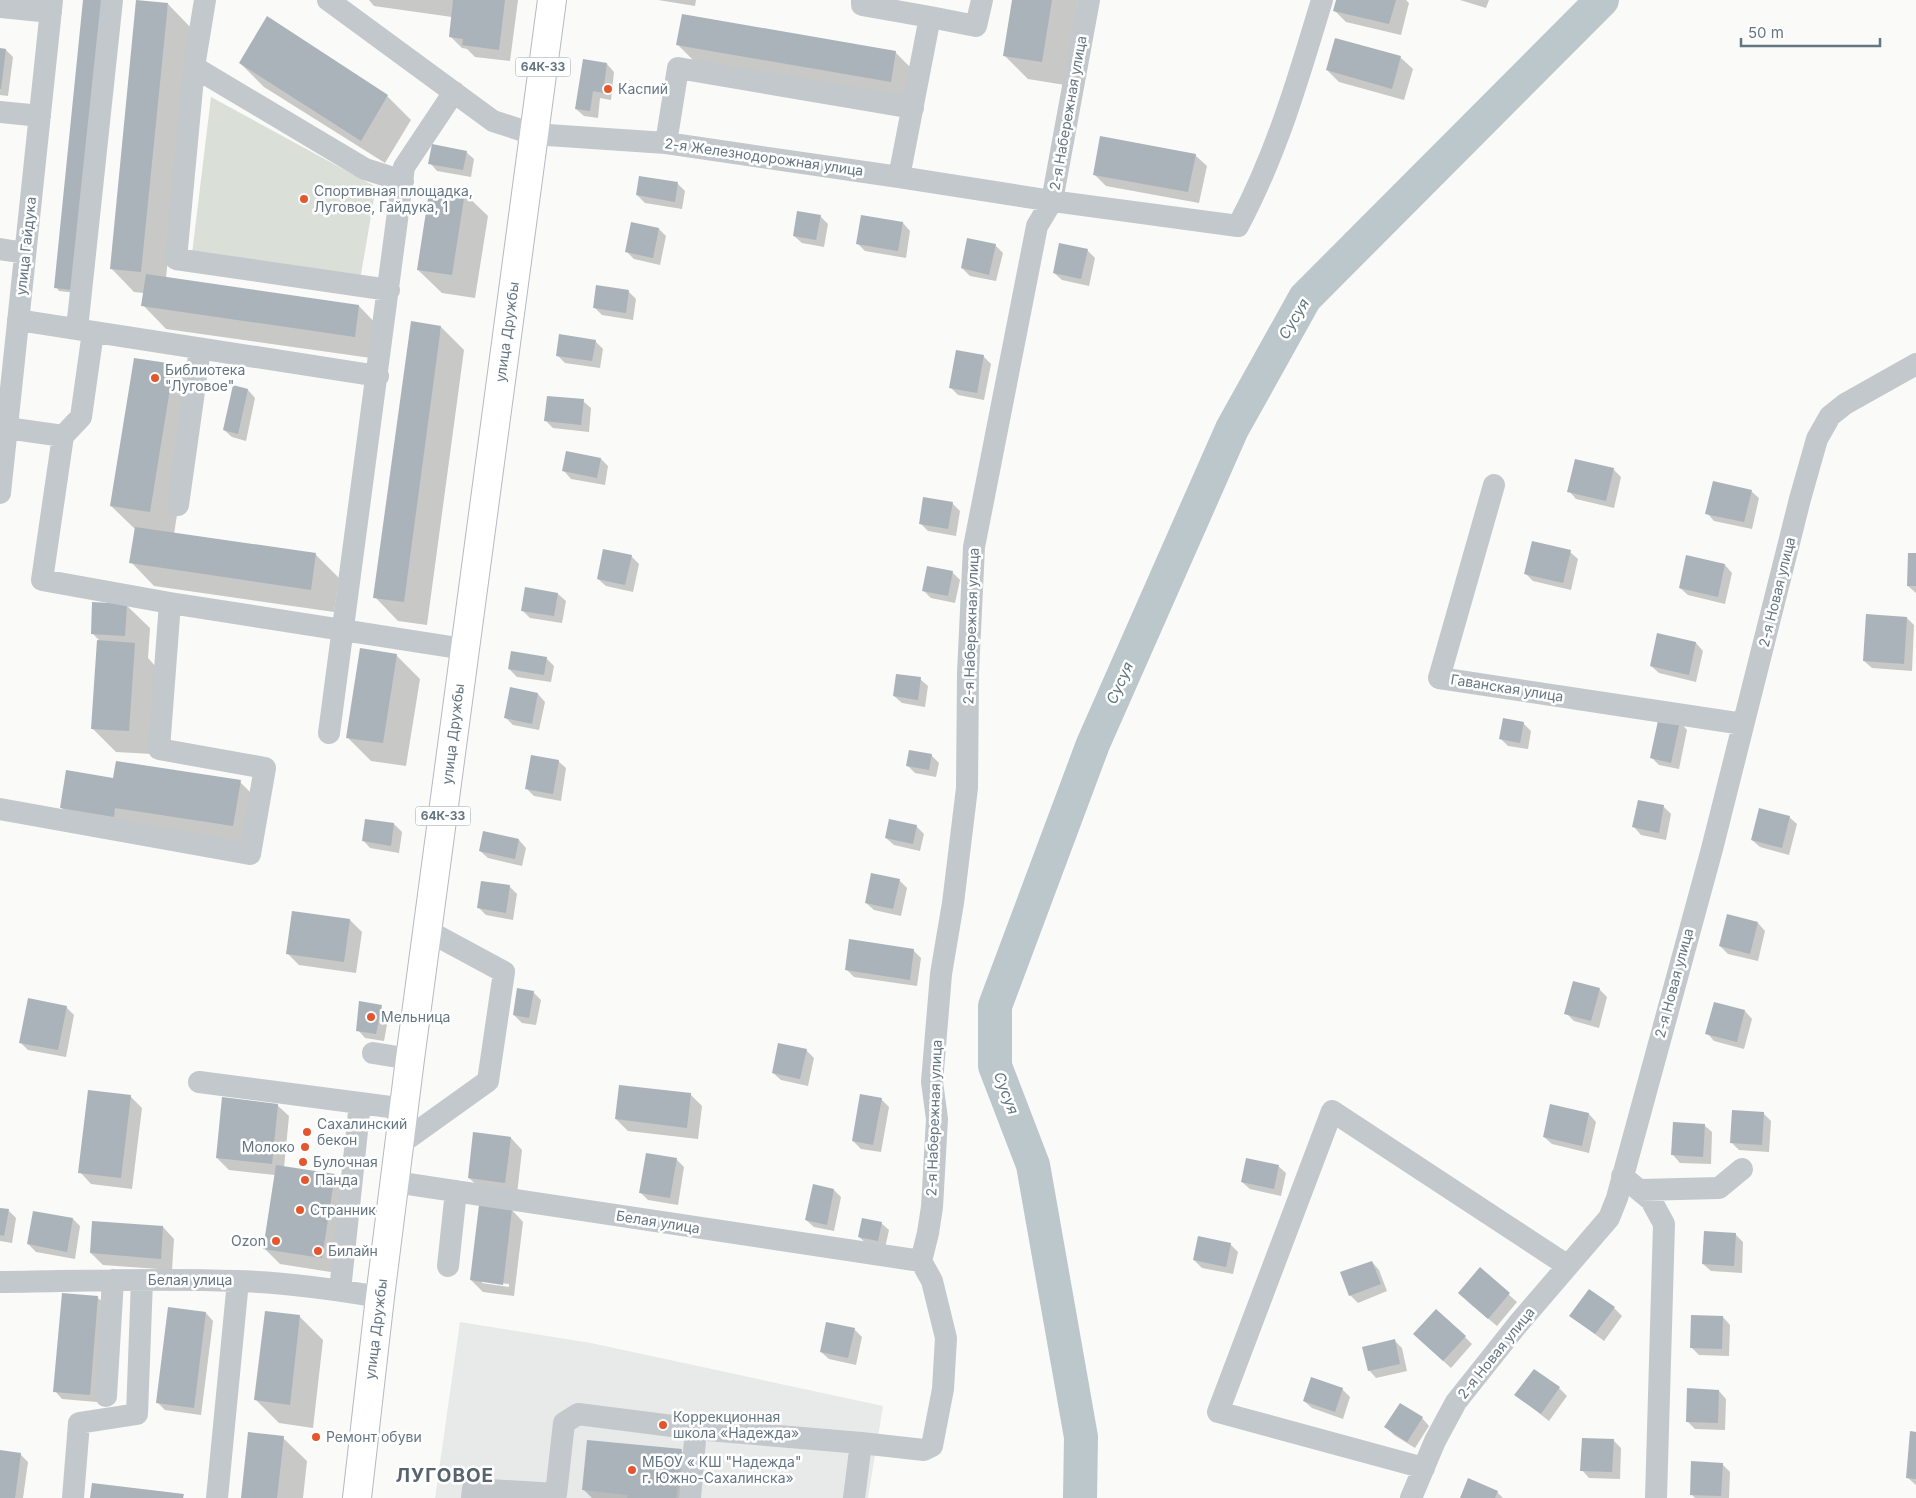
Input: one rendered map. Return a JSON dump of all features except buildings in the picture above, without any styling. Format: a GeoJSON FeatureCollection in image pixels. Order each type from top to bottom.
{"type":"FeatureCollection","features":[{"type":"Feature","properties":{"kind":"main road","name":"улица Дружбы"},"geometry":{"type":"LineString","coordinates":[[357,1498],[410,1059],[552,0]]}},
{"type":"Feature","properties":{"kind":"street"},"geometry":{"type":"LineString","coordinates":[[112,0],[85,331],[81,417],[63,436],[42,580],[170,603],[464,649]]}},
{"type":"Feature","properties":{"kind":"street"},"geometry":{"type":"LineString","coordinates":[[205,0],[194,67],[176,259],[389,290]]}},
{"type":"Feature","properties":{"kind":"street","name":"2-я Железнодорожная улица"},"geometry":{"type":"LineString","coordinates":[[328,0],[493,121],[533,134],[666,143],[899,177],[1052,202],[1238,226],[1257,191],[1292,95],[1322,0]]}},
{"type":"Feature","properties":{"kind":"street"},"geometry":{"type":"LineString","coordinates":[[862,0],[862,5],[976,26],[982,0]]}},
{"type":"Feature","properties":{"kind":"street","name":"2-я Набережная улица"},"geometry":{"type":"LineString","coordinates":[[921,1261],[932,1207],[937,1119],[932,1082],[941,974],[953,903],[967,788],[968,673],[974,547],[1037,226],[1052,202],[1089,0]]}},
{"type":"Feature","properties":{"kind":"street"},"geometry":{"type":"LineString","coordinates":[[0,7],[52,6]]}},
{"type":"Feature","properties":{"kind":"street","name":"улица Гайдука"},"geometry":{"type":"LineString","coordinates":[[0,493],[4,437],[52,6]]}},
{"type":"Feature","properties":{"kind":"street"},"geometry":{"type":"LineString","coordinates":[[899,177],[930,17]]}},
{"type":"Feature","properties":{"kind":"street"},"geometry":{"type":"LineString","coordinates":[[194,67],[364,169],[403,181]]}},
{"type":"Feature","properties":{"kind":"street"},"geometry":{"type":"LineString","coordinates":[[666,143],[678,68],[913,108]]}},
{"type":"Feature","properties":{"kind":"street"},"geometry":{"type":"LineString","coordinates":[[329,733],[378,376],[404,167],[454,92]]}},
{"type":"Feature","properties":{"kind":"street"},"geometry":{"type":"LineString","coordinates":[[0,112],[40,116]]}},
{"type":"Feature","properties":{"kind":"street"},"geometry":{"type":"LineString","coordinates":[[0,249],[25,253]]}},
{"type":"Feature","properties":{"kind":"street"},"geometry":{"type":"LineString","coordinates":[[18,320],[378,376]]}},
{"type":"Feature","properties":{"kind":"street"},"geometry":{"type":"LineString","coordinates":[[178,505],[200,349]]}},
{"type":"Feature","properties":{"kind":"street","name":"2-я Новая улица"},"geometry":{"type":"LineString","coordinates":[[1412,1498],[1424,1468],[1456,1402],[1518,1324],[1609,1218],[1617,1198],[1712,848],[1802,490],[1817,438],[1830,416],[1845,404],[1916,364]]}},
{"type":"Feature","properties":{"kind":"street"},"geometry":{"type":"LineString","coordinates":[[4,437],[63,436]]}},
{"type":"Feature","properties":{"kind":"street","name":"Гаванская улица"},"geometry":{"type":"LineString","coordinates":[[1494,485],[1439,678],[1744,724]]}},
{"type":"Feature","properties":{"kind":"street"},"geometry":{"type":"LineString","coordinates":[[0,809],[250,854],[265,768],[159,749],[170,603]]}},
{"type":"Feature","properties":{"kind":"street"},"geometry":{"type":"LineString","coordinates":[[400,1144],[488,1081],[504,972],[428,931]]}},
{"type":"Feature","properties":{"kind":"street"},"geometry":{"type":"LineString","coordinates":[[373,1053],[410,1059]]}},
{"type":"Feature","properties":{"kind":"street"},"geometry":{"type":"LineString","coordinates":[[199,1082],[405,1109]]}},
{"type":"Feature","properties":{"kind":"street"},"geometry":{"type":"LineString","coordinates":[[340,1290],[360,1102]]}},
{"type":"Feature","properties":{"kind":"street"},"geometry":{"type":"LineString","coordinates":[[1424,1468],[1218,1412],[1332,1111],[1568,1266]]}},
{"type":"Feature","properties":{"kind":"street"},"geometry":{"type":"LineString","coordinates":[[1640,1190],[1718,1188],[1742,1169]]}},
{"type":"Feature","properties":{"kind":"street"},"geometry":{"type":"LineString","coordinates":[[1622,1176],[1651,1200],[1664,1224],[1656,1498]]}},
{"type":"Feature","properties":{"kind":"street","name":"Белая улица"},"geometry":{"type":"LineString","coordinates":[[395,1182],[921,1261]]}},
{"type":"Feature","properties":{"kind":"street"},"geometry":{"type":"LineString","coordinates":[[448,1266],[456,1191]]}},
{"type":"Feature","properties":{"kind":"street"},"geometry":{"type":"LineString","coordinates":[[472,1498],[473,1489],[556,1494],[564,1423],[578,1414],[696,1429],[924,1450],[932,1446],[943,1389],[946,1338],[932,1281],[921,1261]]}},
{"type":"Feature","properties":{"kind":"street"},"geometry":{"type":"LineString","coordinates":[[106,1396],[113,1280]]}},
{"type":"Feature","properties":{"kind":"street","name":"Белая улица"},"geometry":{"type":"LineString","coordinates":[[0,1282],[113,1280],[238,1281],[340,1290],[380,1297]]}},
{"type":"Feature","properties":{"kind":"street"},"geometry":{"type":"LineString","coordinates":[[73,1498],[79,1423],[137,1414],[142,1280]]}},
{"type":"Feature","properties":{"kind":"street"},"geometry":{"type":"LineString","coordinates":[[218,1498],[238,1281]]}},
{"type":"Feature","properties":{"kind":"street"},"geometry":{"type":"LineString","coordinates":[[690,1498],[696,1429]]}},
{"type":"Feature","properties":{"kind":"street"},"geometry":{"type":"LineString","coordinates":[[854,1498],[862,1443]]}},
{"type":"Feature","properties":{"kind":"shaded area"},"geometry":{"type":"Polygon","coordinates":[[[211,97],[376,187],[360,280],[192,254],[211,97]]]}},
{"type":"Feature","properties":{"kind":"shaded area","name":"Коррекционная школа «Надежда»"},"geometry":{"type":"Polygon","coordinates":[[[460,1322],[591,1343],[883,1406],[868,1498],[435,1498],[460,1322]]]}},
{"type":"Feature","properties":{"kind":"waterway","name":"Сусуя"},"geometry":{"type":"LineString","coordinates":[[1080,1498],[1081,1437],[1033,1165],[995,1066],[995,1006],[1093,744],[1232,429],[1305,298],[1602,0]]}},
{"type":"Feature","properties":{"kind":"place","name":"Каспий"},"geometry":{"type":"Point","coordinates":[608,89]}},
{"type":"Feature","properties":{"kind":"place","name":"Спортивная площадка, Луговое, Гайдука, 1"},"geometry":{"type":"Point","coordinates":[304,199]}},
{"type":"Feature","properties":{"kind":"place","name":"Библиотека \"Луговое\""},"geometry":{"type":"Point","coordinates":[155,378]}},
{"type":"Feature","properties":{"kind":"place","name":"Мельница"},"geometry":{"type":"Point","coordinates":[371,1017]}},
{"type":"Feature","properties":{"kind":"place","name":"Сахалинский бекон"},"geometry":{"type":"Point","coordinates":[307,1132]}},
{"type":"Feature","properties":{"kind":"place","name":"Молоко"},"geometry":{"type":"Point","coordinates":[305,1147]}},
{"type":"Feature","properties":{"kind":"place","name":"Булочная"},"geometry":{"type":"Point","coordinates":[303,1162]}},
{"type":"Feature","properties":{"kind":"place","name":"Панда"},"geometry":{"type":"Point","coordinates":[305,1180]}},
{"type":"Feature","properties":{"kind":"place","name":"Странник"},"geometry":{"type":"Point","coordinates":[300,1210]}},
{"type":"Feature","properties":{"kind":"place","name":"Ozon"},"geometry":{"type":"Point","coordinates":[276,1241]}},
{"type":"Feature","properties":{"kind":"place","name":"Билайн"},"geometry":{"type":"Point","coordinates":[318,1251]}},
{"type":"Feature","properties":{"kind":"place","name":"Коррекционная школа «Надежда»"},"geometry":{"type":"Point","coordinates":[663,1425]}},
{"type":"Feature","properties":{"kind":"place","name":"Ремонт обуви"},"geometry":{"type":"Point","coordinates":[316,1437]}},
{"type":"Feature","properties":{"kind":"place","name":"МБОУ « КШ \"Надежда\" г. Южно-Сахалинска»"},"geometry":{"type":"Point","coordinates":[632,1470]}},
{"type":"Feature","properties":{"kind":"district","name":"ЛУГОВОЕ"},"geometry":{"type":"Point","coordinates":[445,1475]}}]}
